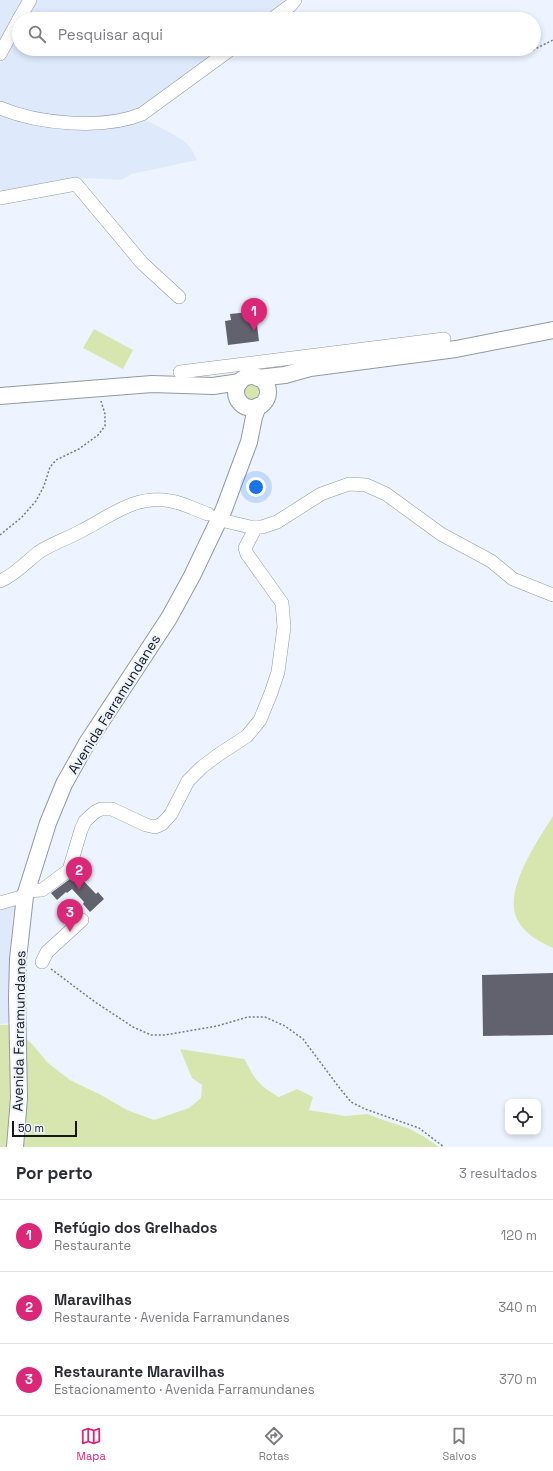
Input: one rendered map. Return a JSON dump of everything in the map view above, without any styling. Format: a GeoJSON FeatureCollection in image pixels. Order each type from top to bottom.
{"type":"FeatureCollection","features":[{"type":"Feature","properties":{"kind":"main road"},"geometry":{"type":"LineString","coordinates":[[0,396],[152,384],[213,386],[248,375],[291,373],[310,368],[456,349],[553,330]]}},
{"type":"Feature","properties":{"kind":"main road"},"geometry":{"type":"LineString","coordinates":[[252,402],[291,373]]}},
{"type":"Feature","properties":{"kind":"main road"},"geometry":{"type":"LineString","coordinates":[[248,375],[266,386],[252,402]]}},
{"type":"Feature","properties":{"kind":"main road"},"geometry":{"type":"LineString","coordinates":[[248,375],[236,388],[236,393],[252,402]]}},
{"type":"Feature","properties":{"kind":"main road"},"geometry":{"type":"LineString","coordinates":[[198,386],[252,402]]}},
{"type":"Feature","properties":{"kind":"main road","name":"Avenida Farramundanes"},"geometry":{"type":"LineString","coordinates":[[15,1147],[19,1098],[17,998],[18,959],[26,894],[48,823],[64,784],[87,743],[169,618],[219,526],[248,442],[252,402]]}},
{"type":"Feature","properties":{"kind":"street"},"geometry":{"type":"LineString","coordinates":[[23,12],[30,0]]}},
{"type":"Feature","properties":{"kind":"street"},"geometry":{"type":"LineString","coordinates":[[282,12],[291,5],[294,0]]}},
{"type":"Feature","properties":{"kind":"street"},"geometry":{"type":"LineString","coordinates":[[0,54],[12,32]]}},
{"type":"Feature","properties":{"kind":"street"},"geometry":{"type":"LineString","coordinates":[[0,108],[12,113],[86,124],[129,119],[142,114],[221,56]]}},
{"type":"Feature","properties":{"kind":"street"},"geometry":{"type":"LineString","coordinates":[[0,198],[76,184],[142,263],[179,297]]}},
{"type":"Feature","properties":{"kind":"street"},"geometry":{"type":"LineString","coordinates":[[180,372],[248,375],[444,339]]}},
{"type":"Feature","properties":{"kind":"street"},"geometry":{"type":"LineString","coordinates":[[219,526],[262,527],[277,522],[321,494],[349,484],[366,486],[386,494],[441,534],[491,561],[513,579],[553,595]]}},
{"type":"Feature","properties":{"kind":"street"},"geometry":{"type":"LineString","coordinates":[[0,581],[15,573],[52,544],[78,533],[133,503],[147,500],[170,501],[208,514]]}},
{"type":"Feature","properties":{"kind":"street"},"geometry":{"type":"LineString","coordinates":[[0,903],[42,890],[69,870],[85,821],[101,809],[112,809],[146,825],[155,827],[162,824],[171,814],[188,781],[202,767],[247,736],[260,720],[272,693],[278,672],[284,627],[282,603],[247,554],[245,548],[256,527]]}},
{"type":"Feature","properties":{"kind":"street"},"geometry":{"type":"LineString","coordinates":[[42,962],[47,952],[82,920]]}},
{"type":"Feature","properties":{"kind":"path"},"geometry":{"type":"LineString","coordinates":[[541,46],[553,40]]}},
{"type":"Feature","properties":{"kind":"path"},"geometry":{"type":"LineString","coordinates":[[0,535],[22,517],[36,501],[44,486],[50,467],[56,460],[79,449],[98,435],[105,426],[105,414],[98,389]]}},
{"type":"Feature","properties":{"kind":"path"},"geometry":{"type":"LineString","coordinates":[[42,962],[101,1006],[133,1027],[151,1035],[165,1035],[218,1026],[248,1018],[265,1017],[285,1026],[304,1039],[351,1102],[365,1109],[419,1128],[444,1147]]}},
{"type":"Feature","properties":{"kind":"shaded area"},"geometry":{"type":"Polygon","coordinates":[[[0,0],[295,0],[280,12],[12,12],[12,56],[222,56],[140,118],[183,140],[191,148],[197,160],[132,174],[121,180],[82,178],[73,184],[0,199],[0,0]]]}},
{"type":"Feature","properties":{"kind":"shaded area"},"geometry":{"type":"Polygon","coordinates":[[[21,897],[12,918],[11,1023],[0,1024],[0,904],[21,897]]]}},
{"type":"Feature","properties":{"kind":"green space"},"geometry":{"type":"Polygon","coordinates":[[[94,329],[133,350],[123,369],[83,348],[94,329]]]}},
{"type":"Feature","properties":{"kind":"green space"},"geometry":{"type":"Polygon","coordinates":[[[248,384],[254,384],[259,389],[257,398],[254,400],[248,400],[243,395],[243,389],[248,384]]]}},
{"type":"Feature","properties":{"kind":"green space"},"geometry":{"type":"Polygon","coordinates":[[[553,816],[553,948],[536,939],[521,926],[515,914],[514,902],[515,890],[525,863],[553,816]]]}},
{"type":"Feature","properties":{"kind":"green space"},"geometry":{"type":"Polygon","coordinates":[[[0,1025],[11,1025],[32,1044],[48,1063],[70,1080],[127,1110],[154,1120],[189,1108],[201,1098],[202,1085],[192,1078],[180,1049],[244,1059],[257,1081],[267,1090],[279,1097],[297,1089],[313,1097],[309,1110],[345,1116],[368,1114],[408,1128],[439,1147],[0,1147],[0,1025]]]}},
{"type":"Feature","properties":{"kind":"building"},"geometry":{"type":"Polygon","coordinates":[[[249,312],[249,318],[256,317],[259,341],[228,345],[225,321],[231,320],[230,314],[249,312]]]}},
{"type":"Feature","properties":{"kind":"building"},"geometry":{"type":"Polygon","coordinates":[[[76,873],[96,894],[98,892],[104,899],[90,912],[83,904],[84,902],[72,889],[57,900],[51,893],[76,873]]]}},
{"type":"Feature","properties":{"kind":"building"},"geometry":{"type":"Polygon","coordinates":[[[553,973],[553,1035],[483,1036],[482,975],[553,973]]]}},
{"type":"Feature","properties":{"kind":"place","name":"Refúgio dos Grelhados"},"geometry":{"type":"Point","coordinates":[254,331]}},
{"type":"Feature","properties":{"kind":"place","name":"Maravilhas"},"geometry":{"type":"Point","coordinates":[79,890]}},
{"type":"Feature","properties":{"kind":"place","name":"Restaurante Maravilhas"},"geometry":{"type":"Point","coordinates":[70,932]}}]}
